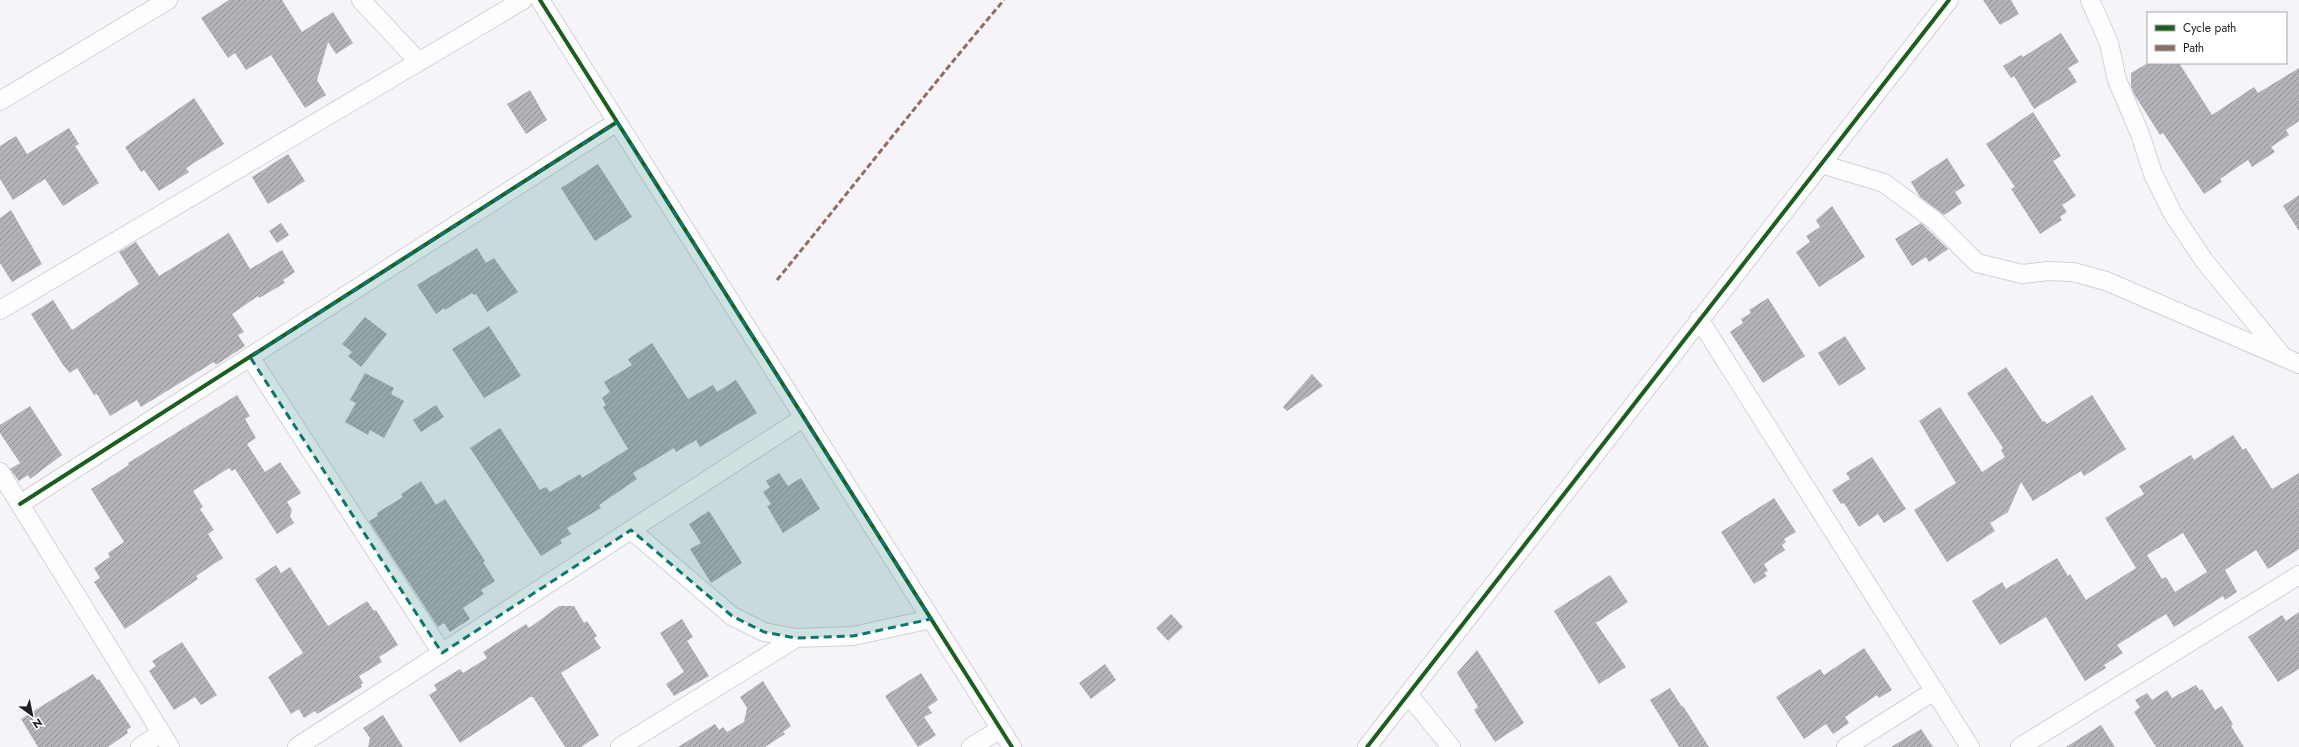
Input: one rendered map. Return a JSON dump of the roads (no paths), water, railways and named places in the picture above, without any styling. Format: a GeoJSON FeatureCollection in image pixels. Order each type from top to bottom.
{"type":"FeatureCollection","features":[{"type":"Feature","properties":{"kind":"street"},"geometry":{"type":"LineString","coordinates":[[0,101],[168,0]]}},
{"type":"Feature","properties":{"kind":"street"},"geometry":{"type":"LineString","coordinates":[[361,0],[419,62]]}},
{"type":"Feature","properties":{"kind":"street"},"geometry":{"type":"LineString","coordinates":[[0,310],[523,0]]}},
{"type":"Feature","properties":{"kind":"street"},"geometry":{"type":"LineString","coordinates":[[540,0],[1012,747]]}},
{"type":"Feature","properties":{"kind":"street"},"geometry":{"type":"LineString","coordinates":[[1367,747],[1949,0]]}},
{"type":"Feature","properties":{"kind":"street"},"geometry":{"type":"LineString","coordinates":[[2090,0],[2109,43],[2116,80],[2140,134],[2153,174],[2173,214],[2205,262],[2293,360]]}},
{"type":"Feature","properties":{"kind":"street"},"geometry":{"type":"LineString","coordinates":[[20,504],[617,122]]}},
{"type":"Feature","properties":{"kind":"street"},"geometry":{"type":"LineString","coordinates":[[1821,164],[1884,183],[1934,220],[1977,263],[2022,274],[2048,271],[2073,272],[2106,281],[2293,360]]}},
{"type":"Feature","properties":{"kind":"street"},"geometry":{"type":"LineString","coordinates":[[1699,319],[1970,747]]}},
{"type":"Feature","properties":{"kind":"street"},"geometry":{"type":"LineString","coordinates":[[250,357],[442,653]]}},
{"type":"Feature","properties":{"kind":"street"},"geometry":{"type":"LineString","coordinates":[[297,747],[803,418]]}},
{"type":"Feature","properties":{"kind":"street"},"geometry":{"type":"LineString","coordinates":[[0,472],[166,740],[140,747]]}},
{"type":"Feature","properties":{"kind":"street"},"geometry":{"type":"LineString","coordinates":[[631,530],[732,616],[764,632],[796,638],[853,636],[931,619]]}},
{"type":"Feature","properties":{"kind":"street"},"geometry":{"type":"LineString","coordinates":[[2020,747],[2299,575]]}},
{"type":"Feature","properties":{"kind":"street"},"geometry":{"type":"LineString","coordinates":[[620,747],[796,638]]}},
{"type":"Feature","properties":{"kind":"street"},"geometry":{"type":"LineString","coordinates":[[1846,747],[1934,691]]}},
{"type":"Feature","properties":{"kind":"street"},"geometry":{"type":"LineString","coordinates":[[1408,694],[1451,747]]}},
{"type":"Feature","properties":{"kind":"street"},"geometry":{"type":"LineString","coordinates":[[971,747],[1001,729]]}}]}
